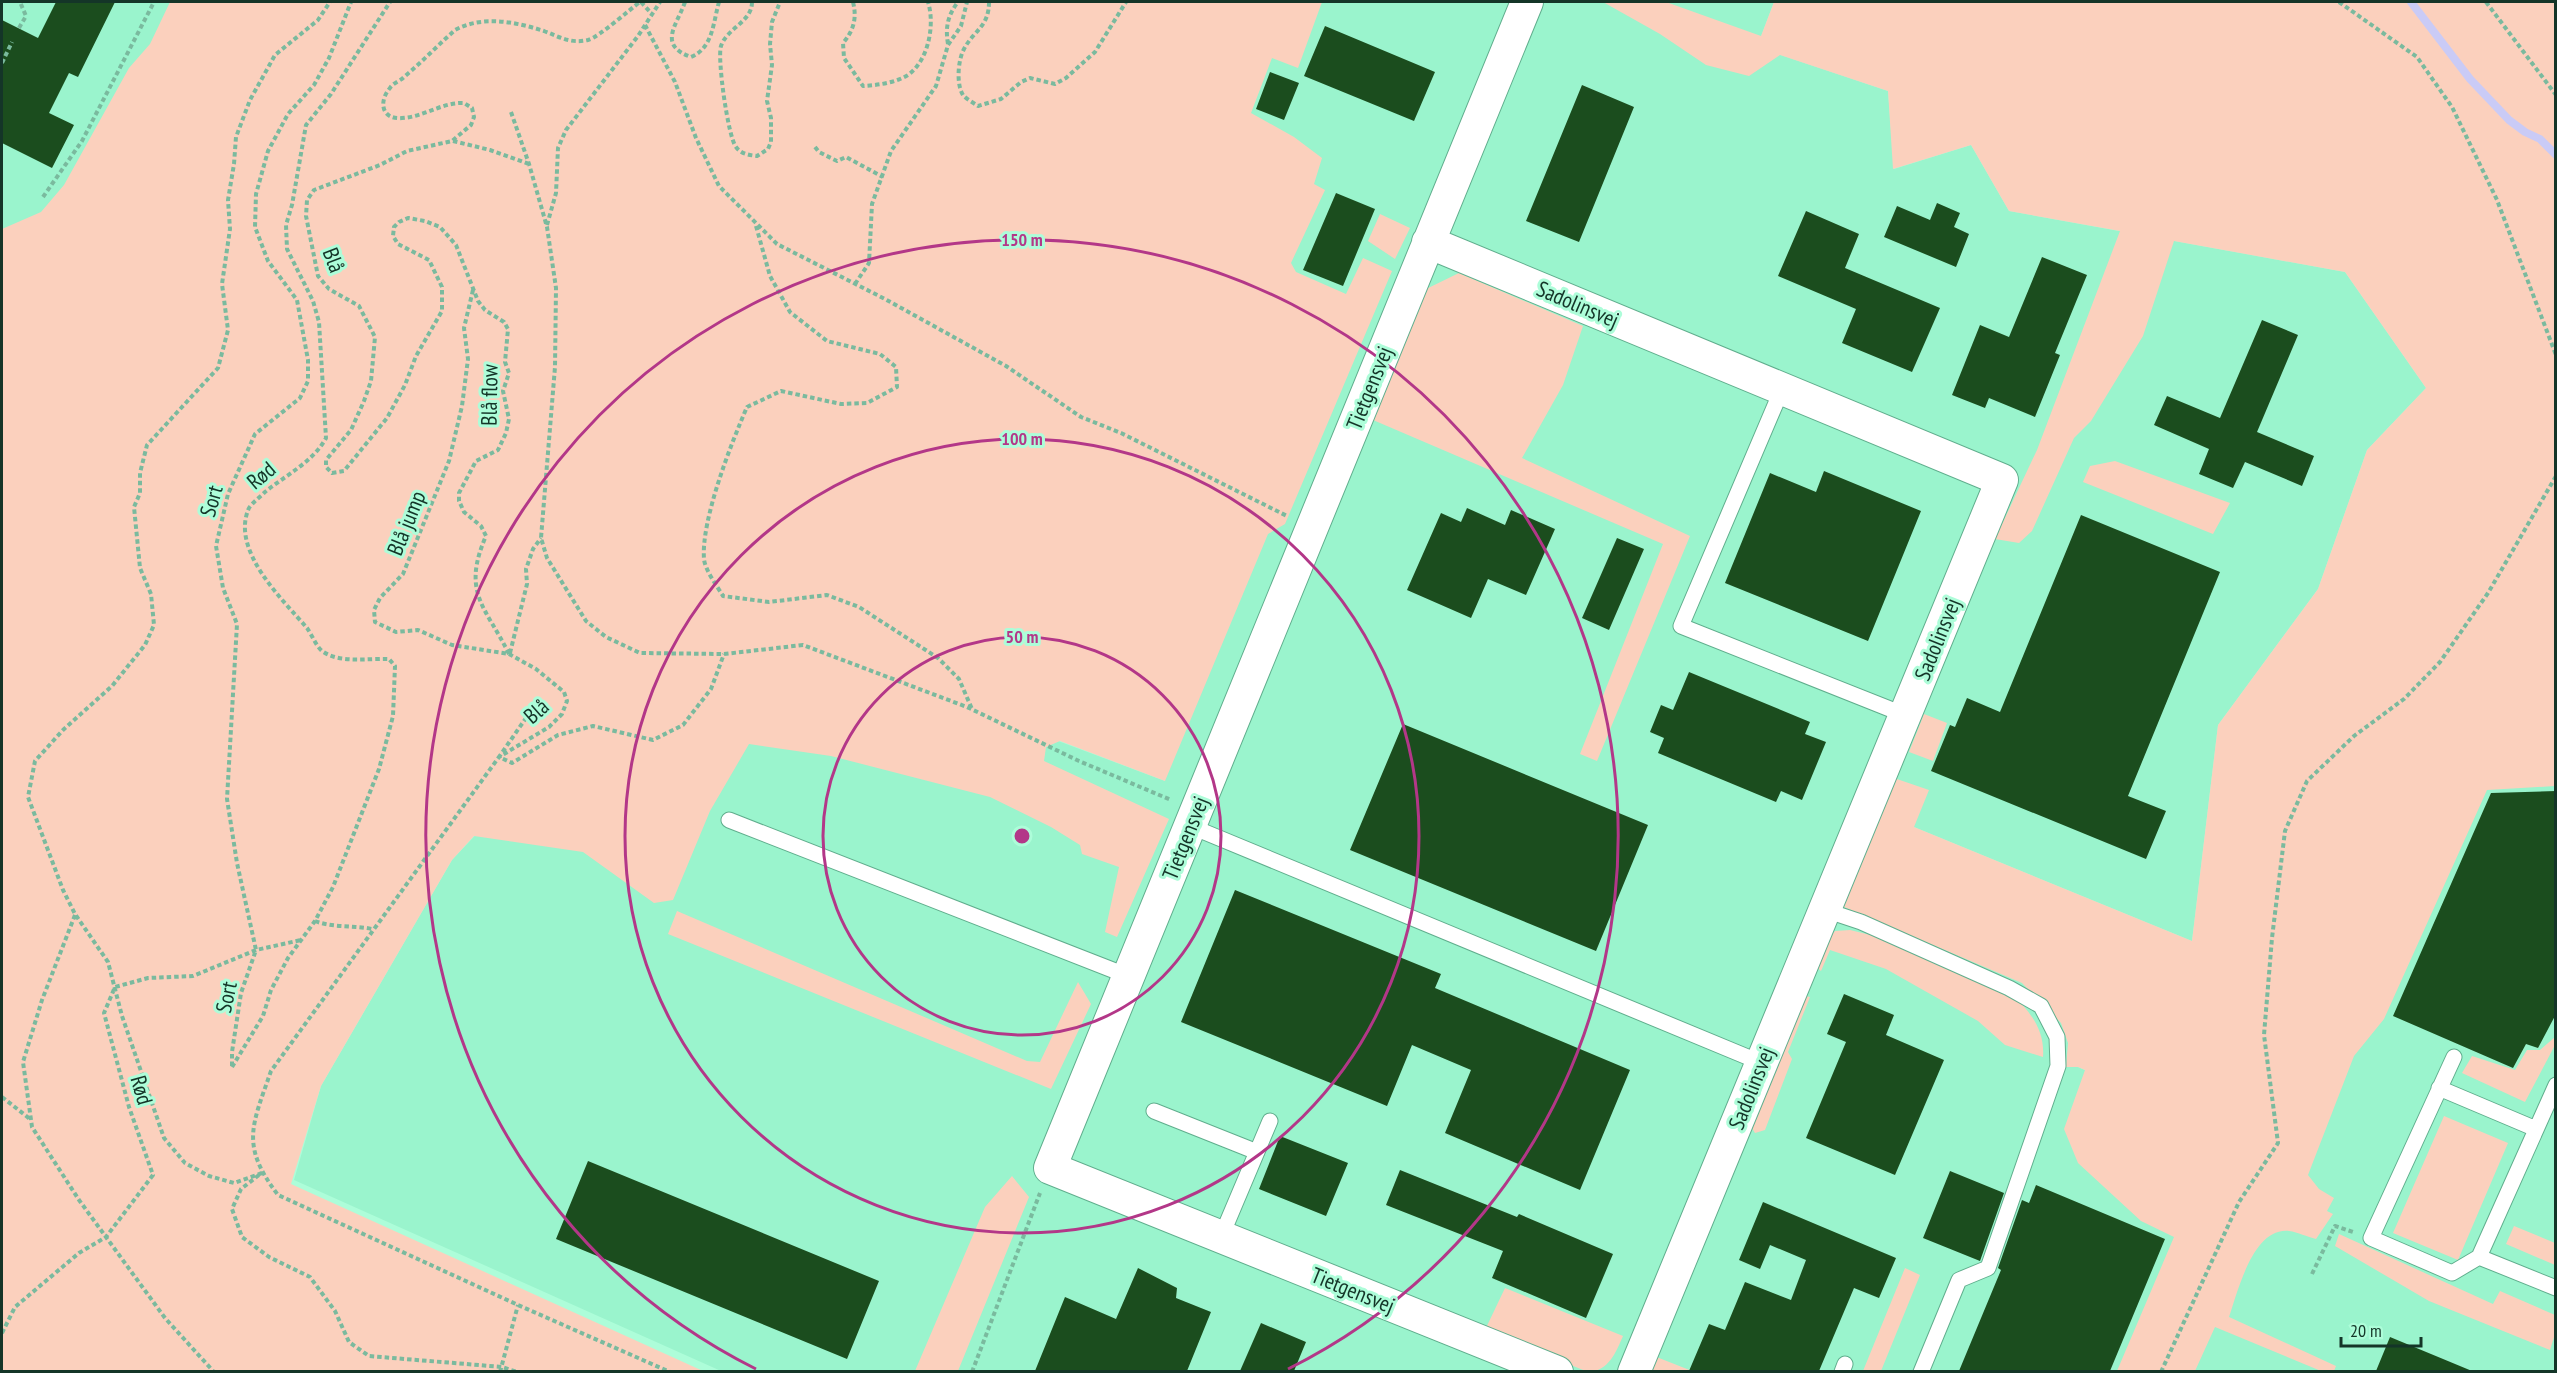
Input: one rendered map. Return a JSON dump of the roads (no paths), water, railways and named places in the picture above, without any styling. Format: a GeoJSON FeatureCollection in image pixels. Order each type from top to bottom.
{"type":"FeatureCollection","features":[{"type":"Feature","properties":{"kind":"street","name":"Tietgensvej"},"geometry":{"type":"LineString","coordinates":[[1527,2],[1050,1168],[1557,1371]]}},
{"type":"Feature","properties":{"kind":"street","name":"Sadolinsvej"},"geometry":{"type":"LineString","coordinates":[[1428,242],[2002,480],[1634,1371]]}},
{"type":"Feature","properties":{"kind":"lane"},"geometry":{"type":"LineString","coordinates":[[1782,389],[1682,626],[1905,715]]}},
{"type":"Feature","properties":{"kind":"lane"},"geometry":{"type":"LineString","coordinates":[[1193,818],[1762,1063]]}},
{"type":"Feature","properties":{"kind":"lane"},"geometry":{"type":"LineString","coordinates":[[729,820],[1128,976]]}},
{"type":"Feature","properties":{"kind":"lane"},"geometry":{"type":"LineString","coordinates":[[1825,910],[1861,922],[2008,988],[2041,1006],[2057,1037],[2058,1066],[1988,1268],[1959,1281],[1921,1371]]}},
{"type":"Feature","properties":{"kind":"lane"},"geometry":{"type":"LineString","coordinates":[[2454,1057],[2371,1238],[2452,1273],[2480,1257],[2556,1085]]}},
{"type":"Feature","properties":{"kind":"lane"},"geometry":{"type":"LineString","coordinates":[[2439,1088],[2536,1129]]}},
{"type":"Feature","properties":{"kind":"lane"},"geometry":{"type":"LineString","coordinates":[[1154,1111],[1257,1152]]}},
{"type":"Feature","properties":{"kind":"lane"},"geometry":{"type":"LineString","coordinates":[[1221,1236],[1270,1121]]}},
{"type":"Feature","properties":{"kind":"lane"},"geometry":{"type":"LineString","coordinates":[[2480,1257],[2556,1288]]}},
{"type":"Feature","properties":{"kind":"waterway"},"geometry":{"type":"LineString","coordinates":[[2411,2],[2470,79],[2509,120],[2525,132],[2540,139],[2556,155]]}}]}
